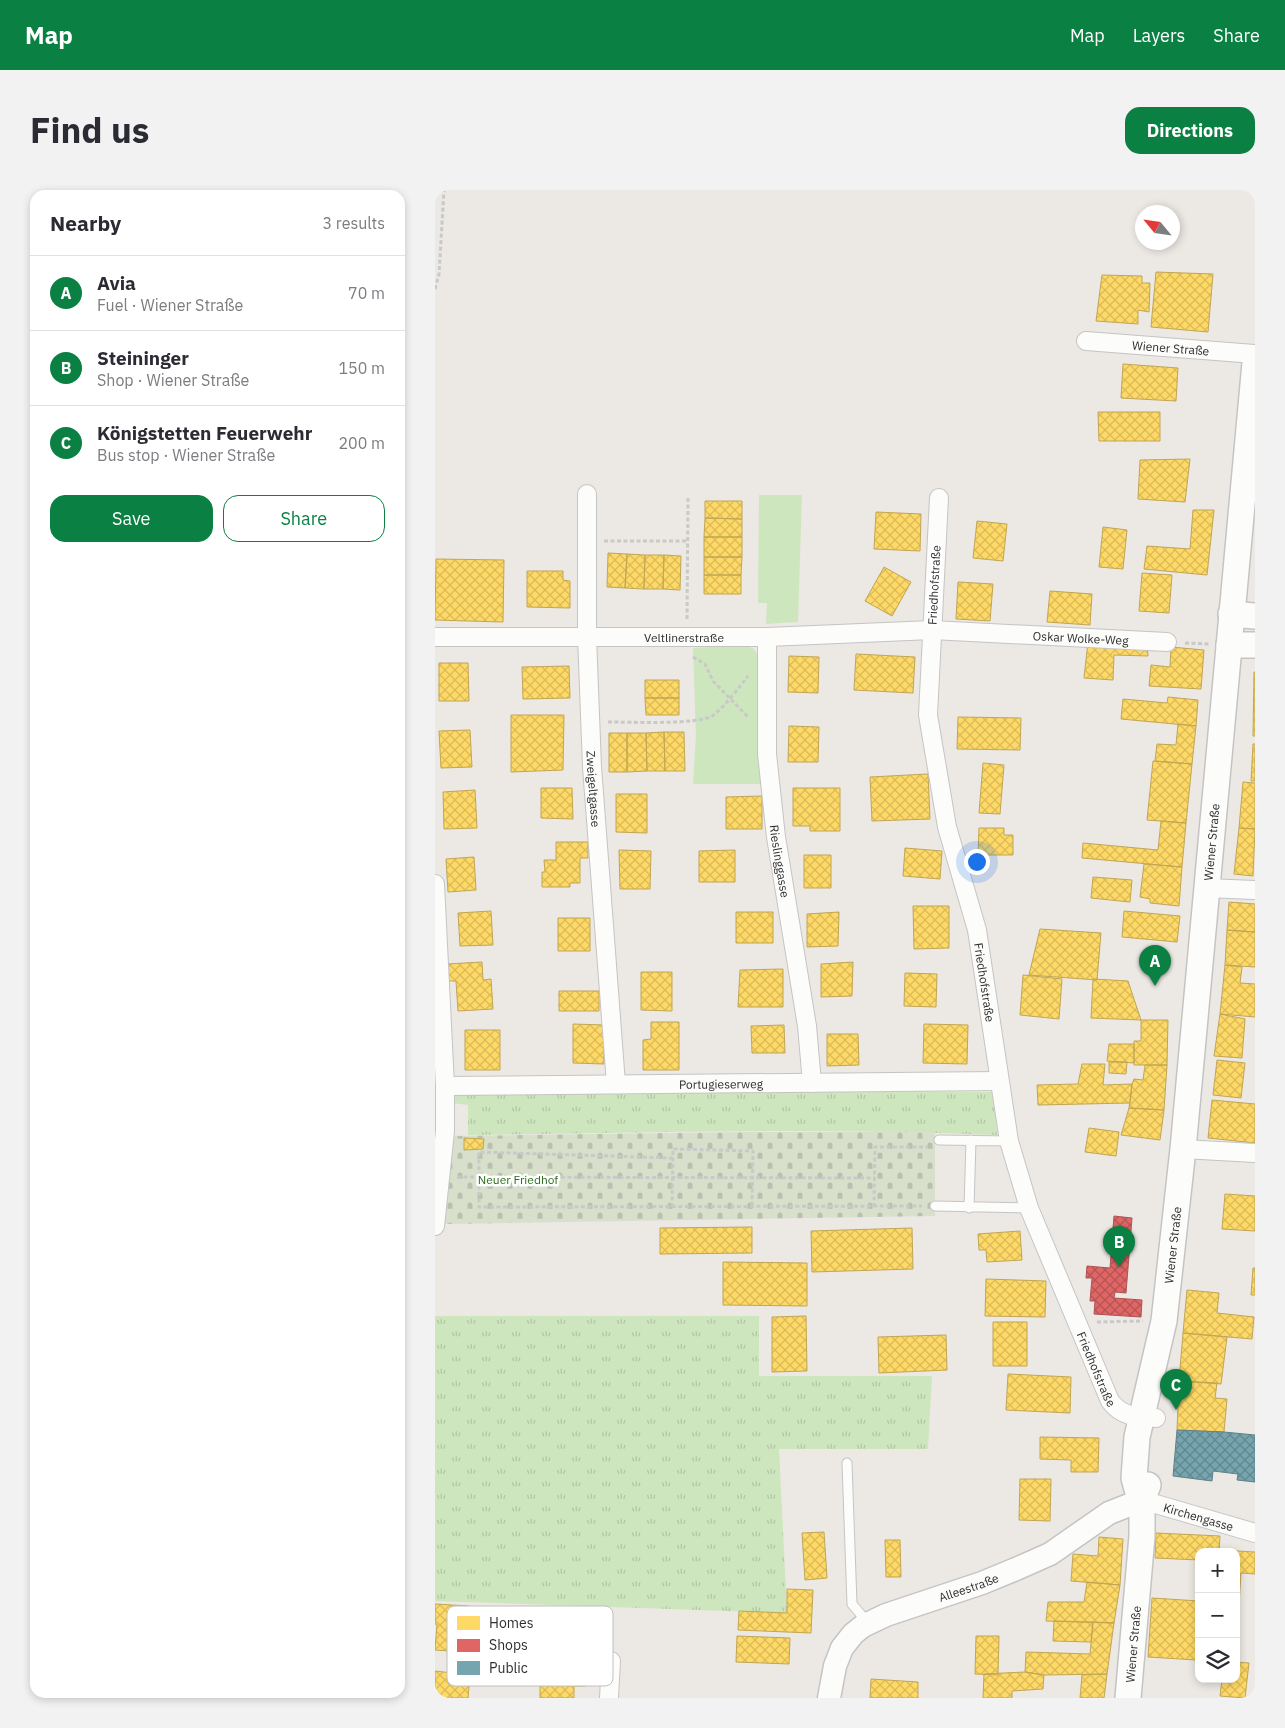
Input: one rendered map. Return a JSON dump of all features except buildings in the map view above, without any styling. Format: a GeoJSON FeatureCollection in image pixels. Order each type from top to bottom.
{"type":"FeatureCollection","features":[{"type":"Feature","properties":{"kind":"main road","name":"Wiener Straße"},"geometry":{"type":"LineString","coordinates":[[1128,1698],[1142,1536],[1142,1500],[1147,1488],[1148,1418],[1166,1362],[1164,1321],[1183,1149],[1229,644],[1243,615],[1255,363]]}},
{"type":"Feature","properties":{"kind":"main road"},"geometry":{"type":"LineString","coordinates":[[1229,644],[1255,645]]}},
{"type":"Feature","properties":{"kind":"street","name":"Wiener Straße"},"geometry":{"type":"LineString","coordinates":[[1086,341],[1255,354]]}},
{"type":"Feature","properties":{"kind":"street","name":"Zweigeltgasse"},"geometry":{"type":"LineString","coordinates":[[587,494],[587,636],[592,767],[616,1084]]}},
{"type":"Feature","properties":{"kind":"street","name":"Friedhofstraße"},"geometry":{"type":"LineString","coordinates":[[939,498],[928,714],[947,827],[977,930],[998,1081],[1009,1141],[1029,1208],[1110,1401],[1121,1413],[1148,1418]]}},
{"type":"Feature","properties":{"kind":"street","name":"Oskar Wolke-Weg"},"geometry":{"type":"LineString","coordinates":[[932,630],[1167,642]]}},
{"type":"Feature","properties":{"kind":"street","name":"Veltlinerstraße"},"geometry":{"type":"LineString","coordinates":[[435,637],[687,637],[767,643],[932,630]]}},
{"type":"Feature","properties":{"kind":"street","name":"Rieslinggasse"},"geometry":{"type":"LineString","coordinates":[[767,643],[767,754],[776,837],[807,1026],[812,1083]]}},
{"type":"Feature","properties":{"kind":"street"},"geometry":{"type":"LineString","coordinates":[[435,884],[445,1086],[445,1131],[435,1226]]}},
{"type":"Feature","properties":{"kind":"street"},"geometry":{"type":"LineString","coordinates":[[1206,888],[1255,890]]}},
{"type":"Feature","properties":{"kind":"street","name":"Portugieserweg"},"geometry":{"type":"LineString","coordinates":[[445,1086],[998,1081]]}},
{"type":"Feature","properties":{"kind":"street"},"geometry":{"type":"LineString","coordinates":[[1183,1149],[1255,1154]]}},
{"type":"Feature","properties":{"kind":"street","name":"Kirchengasse"},"geometry":{"type":"LineString","coordinates":[[1142,1500],[1255,1533]]}},
{"type":"Feature","properties":{"kind":"street","name":"Alleestraße"},"geometry":{"type":"LineString","coordinates":[[829,1698],[835,1666],[842,1648],[853,1634],[868,1623],[886,1614],[1016,1570],[1066,1544],[1109,1513],[1142,1500]]}},
{"type":"Feature","properties":{"kind":"lane"},"geometry":{"type":"LineString","coordinates":[[939,1140],[1009,1141]]}},
{"type":"Feature","properties":{"kind":"lane"},"geometry":{"type":"LineString","coordinates":[[969,1208],[971,1140]]}},
{"type":"Feature","properties":{"kind":"lane"},"geometry":{"type":"LineString","coordinates":[[935,1206],[1029,1208]]}},
{"type":"Feature","properties":{"kind":"lane"},"geometry":{"type":"LineString","coordinates":[[847,1463],[853,1604],[868,1623]]}},
{"type":"Feature","properties":{"kind":"path"},"geometry":{"type":"LineString","coordinates":[[435,289],[439,274],[444,190]]}},
{"type":"Feature","properties":{"kind":"path"},"geometry":{"type":"LineString","coordinates":[[687,637],[688,498]]}},
{"type":"Feature","properties":{"kind":"path"},"geometry":{"type":"LineString","coordinates":[[587,540],[688,541]]}},
{"type":"Feature","properties":{"kind":"path"},"geometry":{"type":"LineString","coordinates":[[1167,642],[1229,644]]}},
{"type":"Feature","properties":{"kind":"path"},"geometry":{"type":"LineString","coordinates":[[590,722],[695,721],[712,716],[738,690],[767,643]]}},
{"type":"Feature","properties":{"kind":"path"},"geometry":{"type":"LineString","coordinates":[[693,657],[705,664],[713,682],[748,717],[754,718]]}},
{"type":"Feature","properties":{"kind":"path"},"geometry":{"type":"LineString","coordinates":[[874,1207],[875,1146],[929,1147]]}},
{"type":"Feature","properties":{"kind":"path"},"geometry":{"type":"LineString","coordinates":[[672,1207],[673,1149],[753,1151],[752,1207]]}},
{"type":"Feature","properties":{"kind":"path"},"geometry":{"type":"LineString","coordinates":[[673,1158],[479,1152],[479,1207],[935,1206]]}},
{"type":"Feature","properties":{"kind":"path"},"geometry":{"type":"LineString","coordinates":[[441,1177],[875,1178]]}},
{"type":"Feature","properties":{"kind":"path"},"geometry":{"type":"LineString","coordinates":[[1076,1322],[1164,1321]]}},
{"type":"Feature","properties":{"kind":"green space"},"geometry":{"type":"Polygon","coordinates":[[[759,495],[802,495],[798,622],[766,624],[767,603],[758,603],[759,495]]]}},
{"type":"Feature","properties":{"kind":"green space"},"geometry":{"type":"Polygon","coordinates":[[[746,645],[754,649],[760,660],[762,784],[693,784],[696,735],[693,648],[746,645]]]}},
{"type":"Feature","properties":{"kind":"green space"},"geometry":{"type":"Polygon","coordinates":[[[452,1091],[994,1092],[997,1135],[799,1131],[468,1135],[468,1105],[452,1103],[452,1091]]]}},
{"type":"Feature","properties":{"kind":"green space","name":"Neuer Friedhof"},"geometry":{"type":"Polygon","coordinates":[[[740,1132],[935,1132],[935,1216],[444,1224],[452,1136],[740,1132]]]}},
{"type":"Feature","properties":{"kind":"green space"},"geometry":{"type":"Polygon","coordinates":[[[435,1316],[759,1316],[759,1376],[932,1376],[928,1449],[779,1449],[787,1613],[435,1601],[435,1316]]]}},
{"type":"Feature","properties":{"kind":"place","name":"Avia"},"geometry":{"type":"Point","coordinates":[1155,986]}},
{"type":"Feature","properties":{"kind":"place","name":"Steininger"},"geometry":{"type":"Point","coordinates":[1119,1267]}},
{"type":"Feature","properties":{"kind":"place","name":"Königstetten Feuerwehr"},"geometry":{"type":"Point","coordinates":[1176,1410]}}]}
